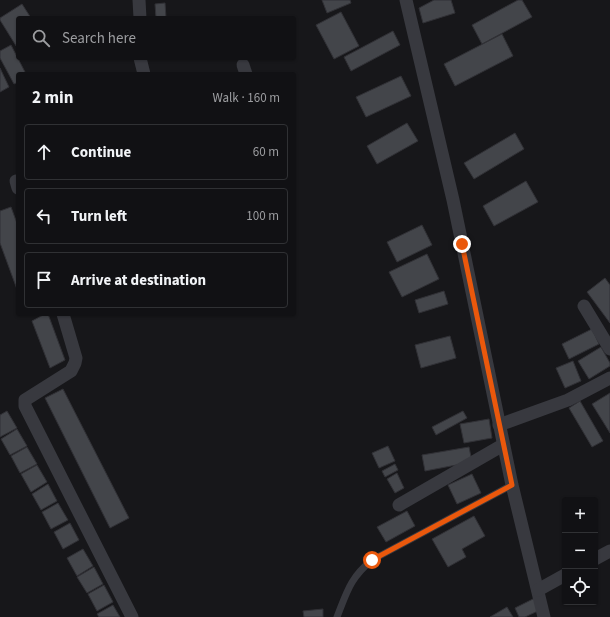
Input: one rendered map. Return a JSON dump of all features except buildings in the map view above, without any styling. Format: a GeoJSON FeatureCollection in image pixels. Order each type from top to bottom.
{"type":"FeatureCollection","features":[{"type":"Feature","properties":{"kind":"street"},"geometry":{"type":"LineString","coordinates":[[139,0],[140,16]]}},
{"type":"Feature","properties":{"kind":"street"},"geometry":{"type":"LineString","coordinates":[[406,0],[453,200],[512,485],[544,617]]}},
{"type":"Feature","properties":{"kind":"street"},"geometry":{"type":"LineString","coordinates":[[140,60],[144,72]]}},
{"type":"Feature","properties":{"kind":"street"},"geometry":{"type":"LineString","coordinates":[[584,306],[610,349]]}},
{"type":"Feature","properties":{"kind":"street"},"geometry":{"type":"LineString","coordinates":[[64,316],[76,358],[75,363],[71,371],[25,400],[25,406],[132,617]]}},
{"type":"Feature","properties":{"kind":"street"},"geometry":{"type":"LineString","coordinates":[[499,425],[568,400],[610,378]]}},
{"type":"Feature","properties":{"kind":"street"},"geometry":{"type":"LineString","coordinates":[[399,505],[503,444]]}},
{"type":"Feature","properties":{"kind":"street"},"geometry":{"type":"LineString","coordinates":[[598,557],[610,551]]}},
{"type":"Feature","properties":{"kind":"street"},"geometry":{"type":"LineString","coordinates":[[538,590],[562,577]]}},
{"type":"Feature","properties":{"kind":"lane"},"geometry":{"type":"LineString","coordinates":[[337,617],[352,580],[361,569],[372,560],[512,485]]}},
{"type":"Feature","properties":{"kind":"route"},"geometry":{"type":"LineString","coordinates":[[372,560],[512,485],[462,244]]}}]}
